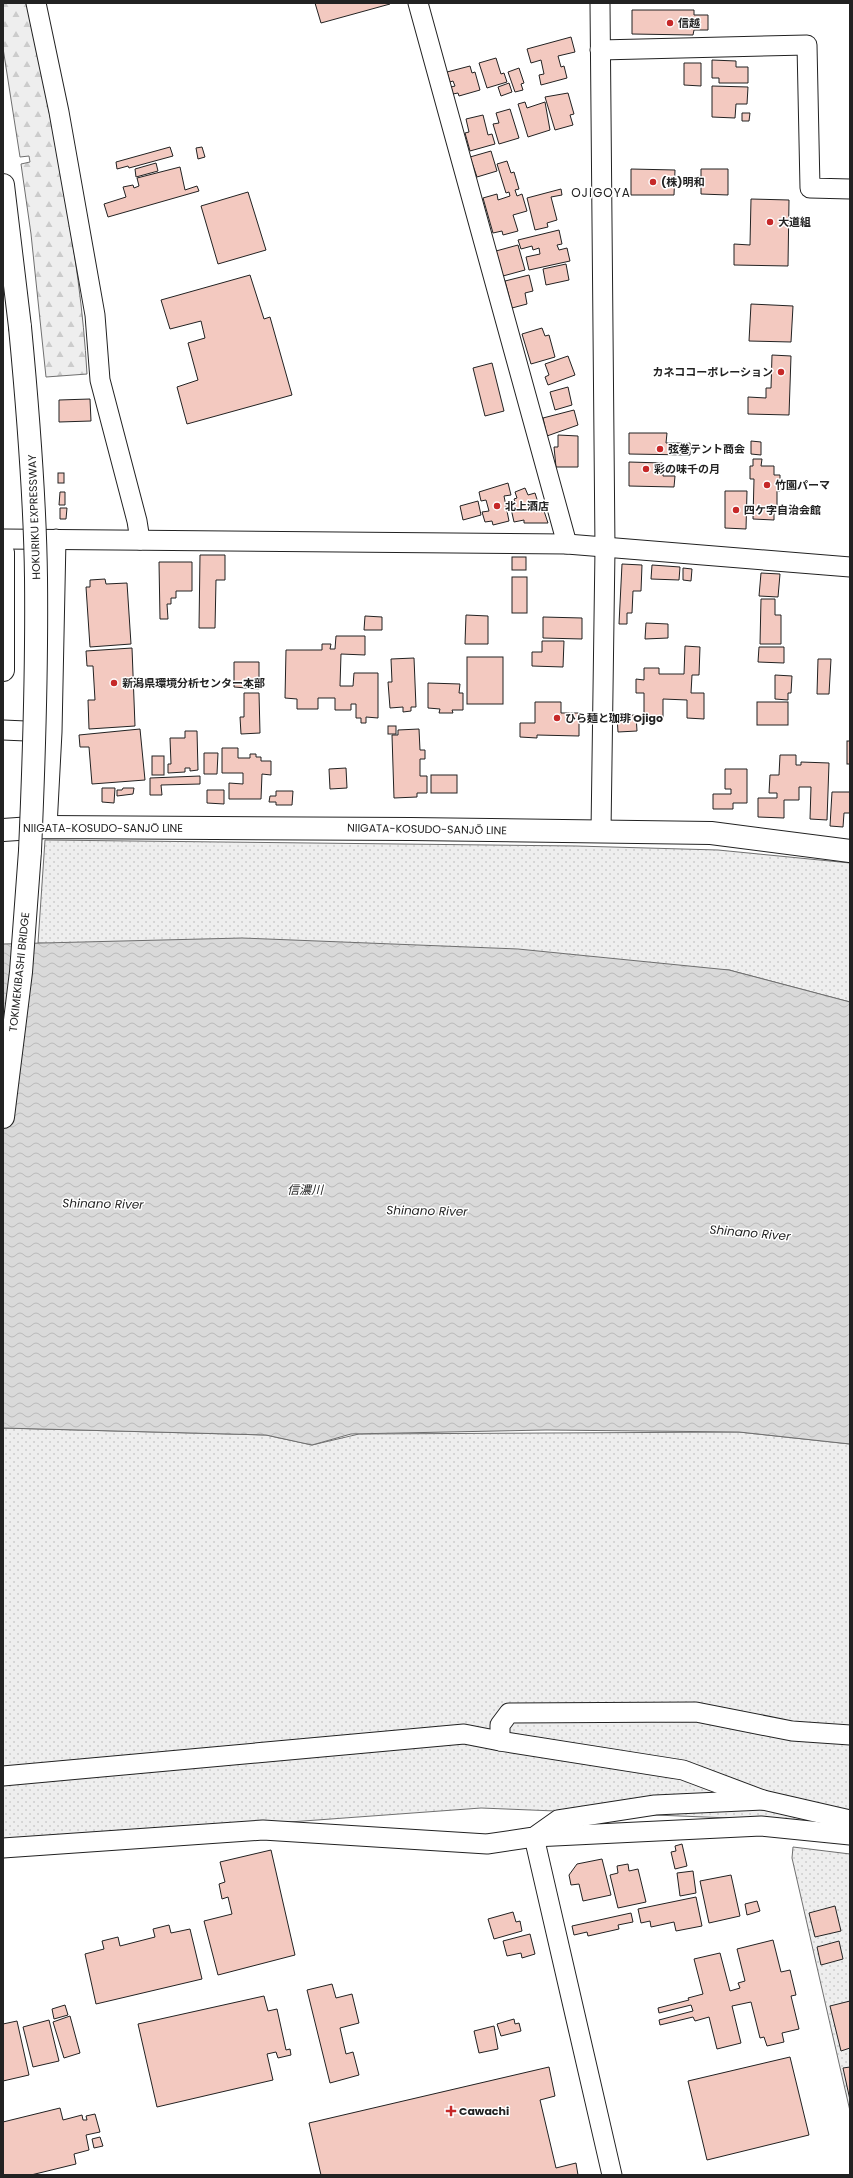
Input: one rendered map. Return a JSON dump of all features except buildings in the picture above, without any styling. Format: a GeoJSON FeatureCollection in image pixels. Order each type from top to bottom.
{"type":"FeatureCollection","features":[{"type":"Feature","properties":{"kind":"main road","name":"HOKURIKU EXPRESSWAY"},"geometry":{"type":"LineString","coordinates":[[3,184],[20,327],[31,452],[36,578],[36,710],[30,851],[21,972],[3,1117]]}},
{"type":"Feature","properties":{"kind":"main road"},"geometry":{"type":"LineString","coordinates":[[3,553],[3,670]]}},
{"type":"Feature","properties":{"kind":"main road","name":"NIIGATA-KOSUDO-SANJŌ LINE"},"geometry":{"type":"LineString","coordinates":[[3,830],[47,828],[711,833],[850,851]]}},
{"type":"Feature","properties":{"kind":"street"},"geometry":{"type":"LineString","coordinates":[[36,3],[59,112],[95,315],[100,380],[137,521],[140,540]]}},
{"type":"Feature","properties":{"kind":"street"},"geometry":{"type":"LineString","coordinates":[[418,3],[566,544]]}},
{"type":"Feature","properties":{"kind":"street"},"geometry":{"type":"LineString","coordinates":[[600,3],[605,549],[601,832]]}},
{"type":"Feature","properties":{"kind":"street"},"geometry":{"type":"LineString","coordinates":[[600,50],[807,45],[810,188],[850,189]]}},
{"type":"Feature","properties":{"kind":"street"},"geometry":{"type":"LineString","coordinates":[[3,539],[566,544],[605,549],[850,567]]}},
{"type":"Feature","properties":{"kind":"street"},"geometry":{"type":"LineString","coordinates":[[47,828],[52,732],[56,539]]}},
{"type":"Feature","properties":{"kind":"street"},"geometry":{"type":"LineString","coordinates":[[3,730],[52,732]]}},
{"type":"Feature","properties":{"kind":"street"},"geometry":{"type":"LineString","coordinates":[[500,1741],[500,1725],[509,1713],[696,1712],[792,1731],[850,1735]]}},
{"type":"Feature","properties":{"kind":"street"},"geometry":{"type":"LineString","coordinates":[[3,1776],[464,1734],[683,1770],[763,1800],[850,1820]]}},
{"type":"Feature","properties":{"kind":"street"},"geometry":{"type":"LineString","coordinates":[[534,1837],[558,1820],[655,1805],[763,1800]]}},
{"type":"Feature","properties":{"kind":"street"},"geometry":{"type":"LineString","coordinates":[[3,1848],[263,1830],[487,1844],[534,1837],[761,1826],[850,1835]]}},
{"type":"Feature","properties":{"kind":"street"},"geometry":{"type":"LineString","coordinates":[[534,1837],[612,2175]]}},
{"type":"Feature","properties":{"kind":"green space"},"geometry":{"type":"Polygon","coordinates":[[[3,3],[28,3],[64,188],[78,281],[87,374],[46,377],[31,234],[21,164],[30,162],[29,156],[20,157],[3,48],[3,3]]]}},
{"type":"Feature","properties":{"kind":"green space"},"geometry":{"type":"Polygon","coordinates":[[[45,840],[576,846],[718,850],[850,863],[850,1002],[729,970],[38,943],[45,840]]]}},
{"type":"Feature","properties":{"kind":"green space"},"geometry":{"type":"Polygon","coordinates":[[[3,1428],[266,1435],[312,1445],[359,1434],[739,1432],[850,1444],[850,1826],[779,1820],[481,1808],[3,1843],[3,1428]]]}},
{"type":"Feature","properties":{"kind":"green space"},"geometry":{"type":"Polygon","coordinates":[[[793,1847],[850,1854],[850,2111],[792,1858],[793,1847]]]}},
{"type":"Feature","properties":{"kind":"water","name":"信濃川"},"geometry":{"type":"Polygon","coordinates":[[[242,938],[518,949],[729,970],[850,1002],[850,1444],[739,1432],[546,1430],[351,1434],[312,1445],[266,1435],[3,1428],[3,944],[242,938]]]}},
{"type":"Feature","properties":{"kind":"place","name":"信越"},"geometry":{"type":"Point","coordinates":[670,23]}},
{"type":"Feature","properties":{"kind":"place","name":"(株)明和"},"geometry":{"type":"Point","coordinates":[653,182]}},
{"type":"Feature","properties":{"kind":"place","name":"大道組"},"geometry":{"type":"Point","coordinates":[770,222]}},
{"type":"Feature","properties":{"kind":"place","name":"カネココーポレーション"},"geometry":{"type":"Point","coordinates":[781,372]}},
{"type":"Feature","properties":{"kind":"place","name":"弦巻テント商会"},"geometry":{"type":"Point","coordinates":[660,449]}},
{"type":"Feature","properties":{"kind":"place","name":"彩の味千の月"},"geometry":{"type":"Point","coordinates":[646,469]}},
{"type":"Feature","properties":{"kind":"place","name":"竹園パーマ"},"geometry":{"type":"Point","coordinates":[767,485]}},
{"type":"Feature","properties":{"kind":"place","name":"北上酒店"},"geometry":{"type":"Point","coordinates":[497,506]}},
{"type":"Feature","properties":{"kind":"place","name":"四ケ字自治会館"},"geometry":{"type":"Point","coordinates":[736,510]}},
{"type":"Feature","properties":{"kind":"place","name":"新潟県環境分析センター本部"},"geometry":{"type":"Point","coordinates":[114,683]}},
{"type":"Feature","properties":{"kind":"place","name":"ひら麺と珈琲 Ojigo"},"geometry":{"type":"Point","coordinates":[557,718]}},
{"type":"Feature","properties":{"kind":"place","name":"Cawachi"},"geometry":{"type":"Point","coordinates":[451,2111]}},
{"type":"Feature","properties":{"kind":"district","name":"OJIGOYA"},"geometry":{"type":"Point","coordinates":[601,193]}},
{"type":"Feature","properties":{"kind":"water label","name":"Shinano River"},"geometry":{"type":"Point","coordinates":[103,1204]}},
{"type":"Feature","properties":{"kind":"water label","name":"Shinano River"},"geometry":{"type":"Point","coordinates":[427,1211]}},
{"type":"Feature","properties":{"kind":"water label","name":"Shinano River"},"geometry":{"type":"Point","coordinates":[750,1233]}}]}
